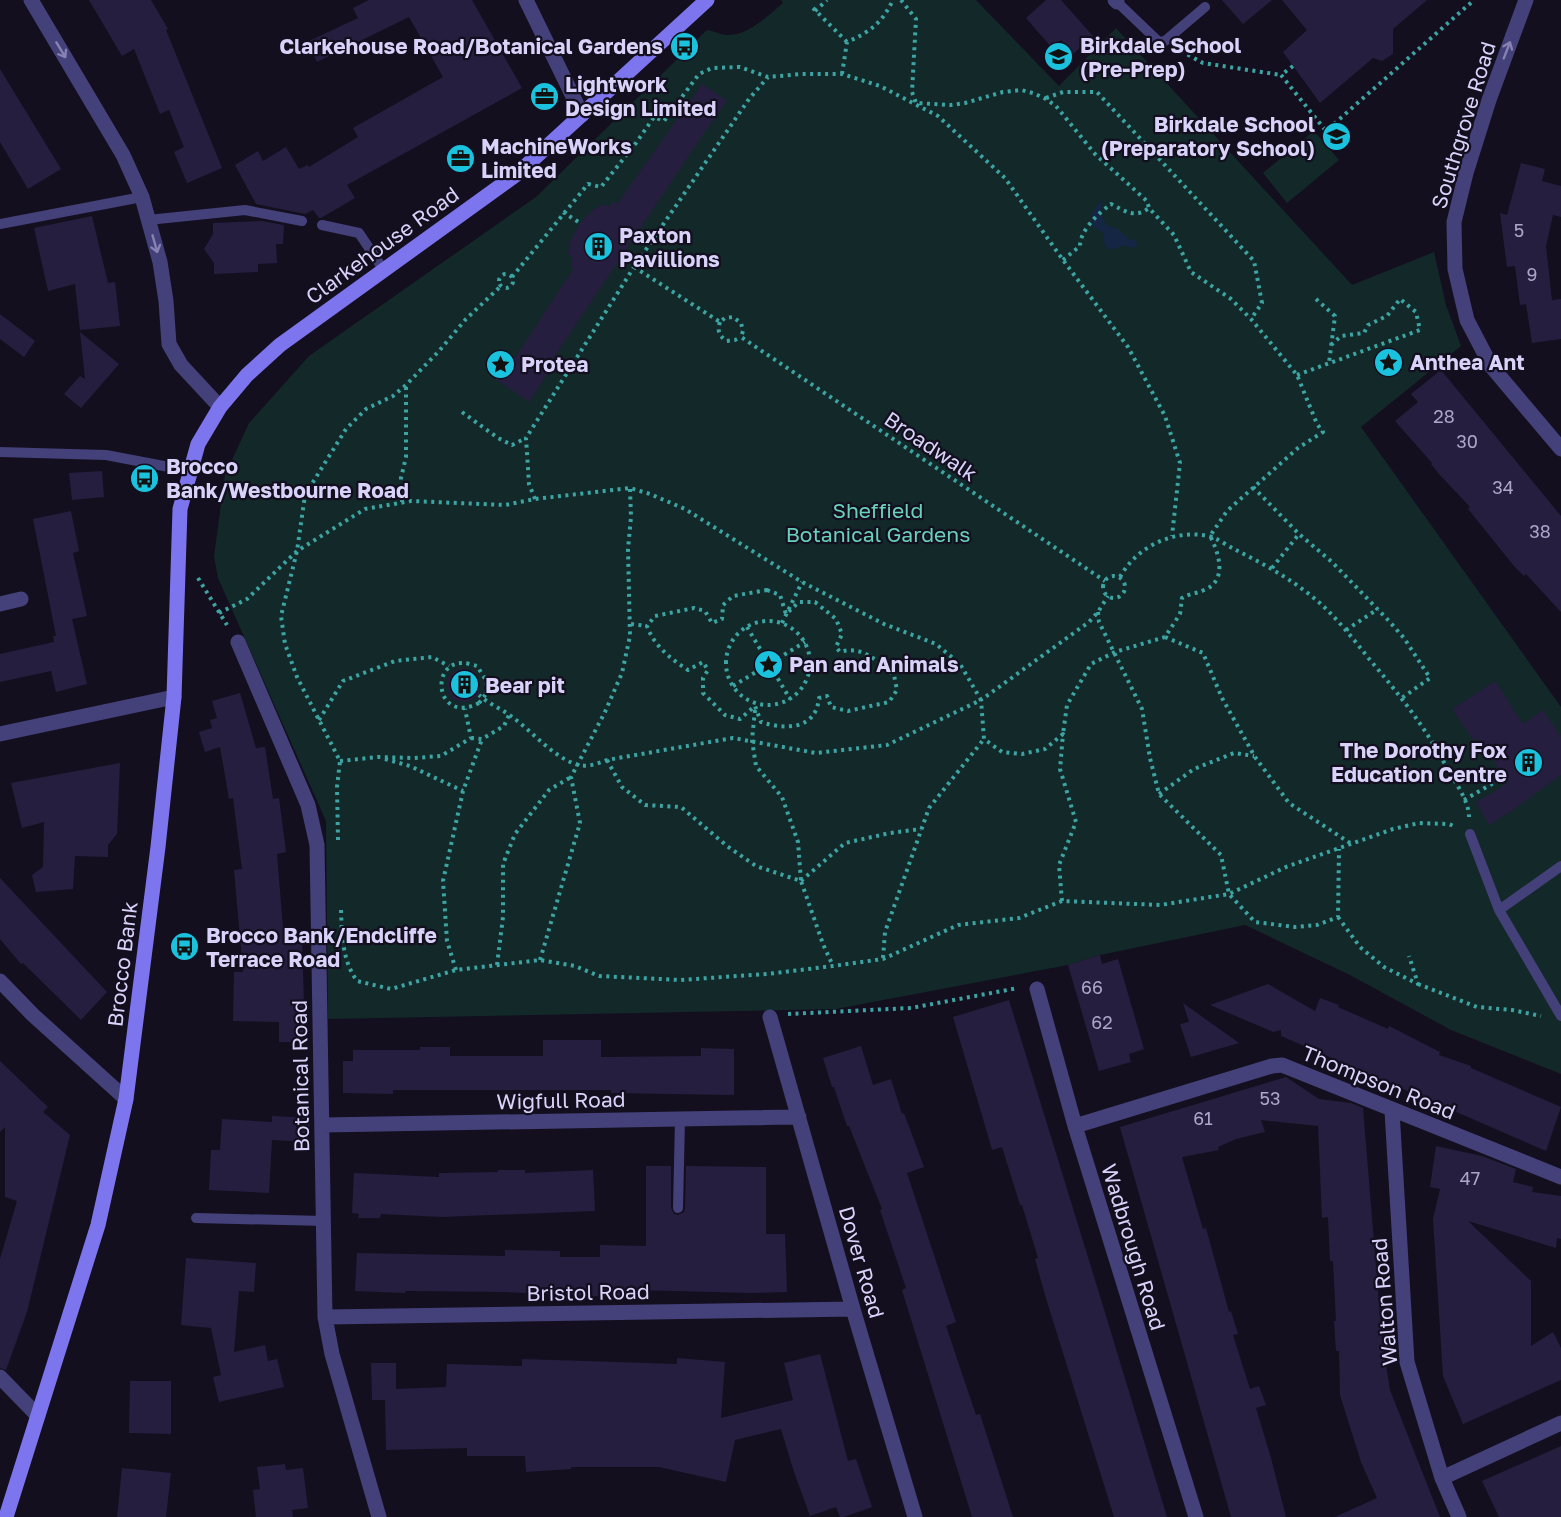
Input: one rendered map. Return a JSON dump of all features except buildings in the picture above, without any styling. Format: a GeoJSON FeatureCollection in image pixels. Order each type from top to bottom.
{"type":"FeatureCollection","features":[{"type":"Feature","properties":{"kind":"main road","name":"Clarkehouse Road"},"geometry":{"type":"LineString","coordinates":[[220,407],[247,375],[280,345],[517,174],[707,0]]}},
{"type":"Feature","properties":{"kind":"main road","name":"Brocco Bank"},"geometry":{"type":"LineString","coordinates":[[6,1517],[98,1225],[126,1100],[157,859],[174,697],[180,509],[198,444],[220,407]]}},
{"type":"Feature","properties":{"kind":"street"},"geometry":{"type":"LineString","coordinates":[[31,0],[123,155],[141,197],[160,262],[169,344],[181,365],[220,407]]}},
{"type":"Feature","properties":{"kind":"street"},"geometry":{"type":"LineString","coordinates":[[526,0],[582,115]]}},
{"type":"Feature","properties":{"kind":"street","name":"Southgrove Road"},"geometry":{"type":"LineString","coordinates":[[1526,0],[1489,100],[1466,172],[1454,222],[1455,268],[1467,320],[1491,366],[1561,449]]}},
{"type":"Feature","properties":{"kind":"street"},"geometry":{"type":"LineString","coordinates":[[0,604],[21,599]]}},
{"type":"Feature","properties":{"kind":"street","name":"Botanical Road"},"geometry":{"type":"LineString","coordinates":[[238,642],[308,805],[317,845],[325,1317],[332,1354],[379,1517]]}},
{"type":"Feature","properties":{"kind":"street"},"geometry":{"type":"LineString","coordinates":[[0,734],[174,697]]}},
{"type":"Feature","properties":{"kind":"street"},"geometry":{"type":"LineString","coordinates":[[0,981],[33,1015],[126,1100]]}},
{"type":"Feature","properties":{"kind":"street","name":"Wadbrough Road"},"geometry":{"type":"LineString","coordinates":[[1037,989],[1075,1126],[1196,1517]]}},
{"type":"Feature","properties":{"kind":"street","name":"Dover Road"},"geometry":{"type":"LineString","coordinates":[[770,1017],[915,1517]]}},
{"type":"Feature","properties":{"kind":"street","name":"Thompson Road"},"geometry":{"type":"LineString","coordinates":[[1075,1126],[1272,1066],[1282,1065],[1561,1177]]}},
{"type":"Feature","properties":{"kind":"street","name":"Walton Road"},"geometry":{"type":"LineString","coordinates":[[1392,1111],[1407,1362],[1442,1478],[1459,1517]]}},
{"type":"Feature","properties":{"kind":"street","name":"Wigfull Road"},"geometry":{"type":"LineString","coordinates":[[323,1125],[799,1117]]}},
{"type":"Feature","properties":{"kind":"street","name":"Bristol Road"},"geometry":{"type":"LineString","coordinates":[[325,1317],[853,1309]]}},
{"type":"Feature","properties":{"kind":"street"},"geometry":{"type":"LineString","coordinates":[[0,1377],[37,1416]]}},
{"type":"Feature","properties":{"kind":"street"},"geometry":{"type":"LineString","coordinates":[[1442,1478],[1561,1423]]}},
{"type":"Feature","properties":{"kind":"lane"},"geometry":{"type":"LineString","coordinates":[[1116,1],[1159,42],[1165,41],[1205,7]]}},
{"type":"Feature","properties":{"kind":"lane"},"geometry":{"type":"LineString","coordinates":[[0,224],[141,197]]}},
{"type":"Feature","properties":{"kind":"lane"},"geometry":{"type":"LineString","coordinates":[[148,220],[245,210],[302,221]]}},
{"type":"Feature","properties":{"kind":"lane"},"geometry":{"type":"LineString","coordinates":[[322,225],[359,233],[383,269]]}},
{"type":"Feature","properties":{"kind":"lane"},"geometry":{"type":"LineString","coordinates":[[0,452],[106,455],[190,471]]}},
{"type":"Feature","properties":{"kind":"lane"},"geometry":{"type":"LineString","coordinates":[[1470,834],[1499,910],[1561,1016]]}},
{"type":"Feature","properties":{"kind":"lane"},"geometry":{"type":"LineString","coordinates":[[1499,910],[1561,866]]}},
{"type":"Feature","properties":{"kind":"lane"},"geometry":{"type":"LineString","coordinates":[[678,1208],[680,1119]]}},
{"type":"Feature","properties":{"kind":"lane"},"geometry":{"type":"LineString","coordinates":[[196,1218],[324,1221]]}},
{"type":"Feature","properties":{"kind":"path"},"geometry":{"type":"LineString","coordinates":[[827,0],[814,10],[847,42]]}},
{"type":"Feature","properties":{"kind":"path"},"geometry":{"type":"LineString","coordinates":[[847,42],[867,33],[886,15],[893,0]]}},
{"type":"Feature","properties":{"kind":"path"},"geometry":{"type":"LineString","coordinates":[[901,0],[916,19],[912,92],[916,103]]}},
{"type":"Feature","properties":{"kind":"path"},"geometry":{"type":"LineString","coordinates":[[1165,41],[1203,63],[1281,75],[1326,131],[1474,0]]}},
{"type":"Feature","properties":{"kind":"path"},"geometry":{"type":"LineString","coordinates":[[842,74],[847,42]]}},
{"type":"Feature","properties":{"kind":"path"},"geometry":{"type":"LineString","coordinates":[[1281,75],[1293,66]]}},
{"type":"Feature","properties":{"kind":"path"},"geometry":{"type":"LineString","coordinates":[[512,277],[508,274],[501,276],[499,280],[501,286],[508,289],[512,286],[512,277],[563,212],[588,184],[601,187],[654,117],[664,121],[699,74],[712,68],[744,67],[768,77],[842,74],[880,86],[938,116],[1005,178],[1128,347],[1165,416],[1180,463],[1172,537]]}},
{"type":"Feature","properties":{"kind":"path"},"geometry":{"type":"LineString","coordinates":[[462,412],[498,438],[512,445],[526,438],[634,267],[749,99],[768,77]]}},
{"type":"Feature","properties":{"kind":"path"},"geometry":{"type":"LineString","coordinates":[[916,103],[965,103],[1003,92],[1021,90],[1046,99],[1056,106],[1095,154],[1147,201],[1149,208],[1174,236],[1191,272],[1231,299],[1251,319],[1297,375],[1317,424],[1323,432],[1298,448],[1253,487],[1227,511],[1210,536]]}},
{"type":"Feature","properties":{"kind":"path"},"geometry":{"type":"LineString","coordinates":[[1046,99],[1063,92],[1097,92],[1254,261],[1262,303],[1251,319]]}},
{"type":"Feature","properties":{"kind":"path"},"geometry":{"type":"LineString","coordinates":[[1063,260],[1080,246],[1080,238],[1111,204],[1132,215],[1142,213],[1149,208]]}},
{"type":"Feature","properties":{"kind":"path"},"geometry":{"type":"LineString","coordinates":[[563,212],[580,223]]}},
{"type":"Feature","properties":{"kind":"path","name":"Broadwalk"},"geometry":{"type":"LineString","coordinates":[[634,267],[720,322]]}},
{"type":"Feature","properties":{"kind":"path"},"geometry":{"type":"LineString","coordinates":[[338,843],[337,787],[340,761],[297,677],[285,644],[281,616],[297,552],[305,495],[345,429],[366,409],[393,396],[406,385],[466,319],[501,286]]}},
{"type":"Feature","properties":{"kind":"path"},"geometry":{"type":"LineString","coordinates":[[1316,299],[1335,316],[1329,363]]}},
{"type":"Feature","properties":{"kind":"path"},"geometry":{"type":"LineString","coordinates":[[1297,375],[1420,330],[1416,312],[1400,299],[1387,316],[1368,326],[1364,333],[1341,336],[1331,345]]}},
{"type":"Feature","properties":{"kind":"path","name":"Broadwalk"},"geometry":{"type":"LineString","coordinates":[[734,317],[741,323],[743,332],[741,337],[726,341],[720,336],[718,328],[720,322],[725,318],[734,317]]}},
{"type":"Feature","properties":{"kind":"path","name":"Broadwalk"},"geometry":{"type":"LineString","coordinates":[[741,337],[1105,581]]}},
{"type":"Feature","properties":{"kind":"path"},"geometry":{"type":"LineString","coordinates":[[402,502],[400,484],[406,457],[406,385]]}},
{"type":"Feature","properties":{"kind":"path"},"geometry":{"type":"LineString","coordinates":[[526,438],[529,484],[535,499]]}},
{"type":"Feature","properties":{"kind":"path"},"geometry":{"type":"LineString","coordinates":[[1253,487],[1299,534],[1332,562],[1404,638],[1430,678],[1402,698]]}},
{"type":"Feature","properties":{"kind":"path"},"geometry":{"type":"LineString","coordinates":[[219,613],[248,599],[297,552],[365,509],[411,501],[505,505],[535,499],[630,488],[685,509],[802,582],[884,624],[936,644],[960,664],[981,700],[984,739],[929,808],[885,932],[883,959]]}},
{"type":"Feature","properties":{"kind":"path"},"geometry":{"type":"LineString","coordinates":[[497,965],[503,917],[503,864],[515,834],[549,790],[571,777],[605,712],[622,673],[631,624],[628,549],[631,517],[630,488]]}},
{"type":"Feature","properties":{"kind":"path"},"geometry":{"type":"LineString","coordinates":[[1272,568],[1299,534]]}},
{"type":"Feature","properties":{"kind":"path"},"geometry":{"type":"LineString","coordinates":[[1165,637],[1180,614],[1182,598],[1191,593],[1206,590],[1217,579],[1221,562],[1210,536]]}},
{"type":"Feature","properties":{"kind":"path"},"geometry":{"type":"LineString","coordinates":[[340,900],[343,946],[350,971],[357,981],[391,989],[456,970],[540,960],[575,966],[599,976],[680,980],[767,974],[883,959],[958,925],[1019,918],[1062,901],[1160,905],[1229,894],[1286,867],[1394,829],[1419,823],[1449,824],[1470,834],[1469,812],[1464,800],[1437,748],[1402,698],[1346,630],[1321,604],[1272,568],[1210,536],[1172,537],[1156,543],[1136,557],[1120,577]]}},
{"type":"Feature","properties":{"kind":"path"},"geometry":{"type":"LineString","coordinates":[[178,547],[238,642]]}},
{"type":"Feature","properties":{"kind":"path"},"geometry":{"type":"LineString","coordinates":[[1109,577],[1120,577],[1126,588],[1124,593],[1120,597],[1108,596],[1104,592],[1105,581],[1109,577]]}},
{"type":"Feature","properties":{"kind":"path"},"geometry":{"type":"LineString","coordinates":[[782,623],[802,582]]}},
{"type":"Feature","properties":{"kind":"path"},"geometry":{"type":"LineString","coordinates":[[647,626],[655,616],[694,608],[705,611],[712,623],[722,620],[723,605],[733,596],[767,590],[780,595],[786,614]]}},
{"type":"Feature","properties":{"kind":"path"},"geometry":{"type":"LineString","coordinates":[[479,695],[487,703],[509,715],[561,757],[577,765],[591,766],[607,760],[733,738],[816,753],[887,745],[981,700],[1089,622],[1108,596]]}},
{"type":"Feature","properties":{"kind":"path"},"geometry":{"type":"LineString","coordinates":[[756,705],[761,722],[778,728],[808,722],[818,711],[819,698],[827,696],[831,706],[848,711],[889,702],[897,690],[894,675],[864,652],[851,649],[840,652],[836,647],[842,634],[836,620],[815,602],[800,602],[786,614]]}},
{"type":"Feature","properties":{"kind":"path"},"geometry":{"type":"LineString","coordinates":[[1346,630],[1378,609]]}},
{"type":"Feature","properties":{"kind":"path"},"geometry":{"type":"LineString","coordinates":[[1098,612],[1099,622],[1142,709],[1159,794],[1221,855],[1229,894],[1256,922],[1295,927],[1317,925],[1338,917]]}},
{"type":"Feature","properties":{"kind":"path"},"geometry":{"type":"LineString","coordinates":[[757,622],[782,623],[791,627],[805,642],[810,654],[807,679],[790,699],[780,704],[756,705],[733,686],[727,674],[726,661],[729,648],[735,636],[747,627],[757,622]]}},
{"type":"Feature","properties":{"kind":"path"},"geometry":{"type":"LineString","coordinates":[[631,624],[647,626]]}},
{"type":"Feature","properties":{"kind":"path"},"geometry":{"type":"LineString","coordinates":[[647,626],[652,639],[677,663],[688,670],[703,662],[708,670],[703,678],[703,693],[724,715],[740,719],[756,705]]}},
{"type":"Feature","properties":{"kind":"path"},"geometry":{"type":"LineString","coordinates":[[747,627],[790,699]]}},
{"type":"Feature","properties":{"kind":"path"},"geometry":{"type":"LineString","coordinates":[[1062,901],[1059,865],[1076,822],[1060,769],[1067,705],[1091,664],[1115,652],[1165,637],[1203,653],[1222,698],[1255,757],[1289,803],[1351,844]]}},
{"type":"Feature","properties":{"kind":"path"},"geometry":{"type":"LineString","coordinates":[[733,686],[805,642]]}},
{"type":"Feature","properties":{"kind":"path"},"geometry":{"type":"LineString","coordinates":[[319,720],[344,681],[395,661],[432,657],[449,666]]}},
{"type":"Feature","properties":{"kind":"path"},"geometry":{"type":"LineString","coordinates":[[462,662],[477,666],[486,680],[486,694],[479,703],[459,709],[447,702],[441,690],[442,676],[449,666],[462,662]]}},
{"type":"Feature","properties":{"kind":"path"},"geometry":{"type":"LineString","coordinates":[[756,705],[752,740],[756,766],[782,797],[798,842],[801,881],[833,966]]}},
{"type":"Feature","properties":{"kind":"path"},"geometry":{"type":"LineString","coordinates":[[465,709],[471,738]]}},
{"type":"Feature","properties":{"kind":"path"},"geometry":{"type":"LineString","coordinates":[[340,761],[378,757],[441,756],[471,738],[482,739],[504,726],[509,715]]}},
{"type":"Feature","properties":{"kind":"path"},"geometry":{"type":"LineString","coordinates":[[984,739],[1002,752],[1022,754],[1045,749],[1063,734]]}},
{"type":"Feature","properties":{"kind":"path"},"geometry":{"type":"LineString","coordinates":[[456,970],[447,941],[443,881],[463,791],[482,739]]}},
{"type":"Feature","properties":{"kind":"path"},"geometry":{"type":"LineString","coordinates":[[1159,794],[1194,769],[1234,753],[1255,757]]}},
{"type":"Feature","properties":{"kind":"path"},"geometry":{"type":"LineString","coordinates":[[378,757],[410,766],[463,791]]}},
{"type":"Feature","properties":{"kind":"path"},"geometry":{"type":"LineString","coordinates":[[607,760],[622,787],[645,805],[681,807],[727,846],[756,866],[801,881]]}},
{"type":"Feature","properties":{"kind":"path"},"geometry":{"type":"LineString","coordinates":[[540,960],[580,823],[571,777]]}},
{"type":"Feature","properties":{"kind":"path"},"geometry":{"type":"LineString","coordinates":[[1464,800],[1504,777]]}},
{"type":"Feature","properties":{"kind":"path"},"geometry":{"type":"LineString","coordinates":[[801,881],[845,843],[921,829]]}},
{"type":"Feature","properties":{"kind":"path"},"geometry":{"type":"LineString","coordinates":[[1339,849],[1338,917],[1360,947],[1384,967],[1418,984],[1477,1007],[1512,1010],[1544,1017]]}},
{"type":"Feature","properties":{"kind":"path"},"geometry":{"type":"LineString","coordinates":[[1409,956],[1418,984]]}},
{"type":"Feature","properties":{"kind":"path"},"geometry":{"type":"LineString","coordinates":[[770,1017],[784,1014],[911,1008],[1017,988],[1037,989]]}},
{"type":"Feature","properties":{"kind":"green space","name":"Sheffield Botanical Gardens"},"geometry":{"type":"Polygon","coordinates":[[[781,0],[976,0],[1059,86],[1116,28],[1352,285],[1434,252],[1446,305],[1461,346],[1361,427],[1561,707],[1561,1074],[1451,1030],[1350,975],[1245,925],[1100,955],[1068,965],[836,1009],[328,1019],[326,821],[218,578],[214,556],[225,475],[249,423],[309,356],[536,197],[707,30],[726,35],[750,29],[783,3],[781,0]]]}},
{"type":"Feature","properties":{"kind":"green space"},"geometry":{"type":"Polygon","coordinates":[[[1314,131],[1339,160],[1287,203],[1263,173],[1314,131]]]}},
{"type":"Feature","properties":{"kind":"water"},"geometry":{"type":"Polygon","coordinates":[[[1102,198],[1101,214],[1107,226],[1118,229],[1130,240],[1136,239],[1137,246],[1131,248],[1124,245],[1107,249],[1103,241],[1104,233],[1093,227],[1091,215],[1102,198]]]}},
{"type":"Feature","properties":{"kind":"place","name":"Clarkehouse Road/Botanical Gardens"},"geometry":{"type":"Point","coordinates":[684,46]}},
{"type":"Feature","properties":{"kind":"place","name":"Birkdale School (Pre-Prep)"},"geometry":{"type":"Point","coordinates":[1059,57]}},
{"type":"Feature","properties":{"kind":"place","name":"Lightwork Design Limited"},"geometry":{"type":"Point","coordinates":[544,96]}},
{"type":"Feature","properties":{"kind":"place","name":"Birkdale School (Preparatory School)"},"geometry":{"type":"Point","coordinates":[1336,136]}},
{"type":"Feature","properties":{"kind":"place","name":"MachineWorks Limited"},"geometry":{"type":"Point","coordinates":[460,158]}},
{"type":"Feature","properties":{"kind":"place","name":"Paxton Pavillions"},"geometry":{"type":"Point","coordinates":[598,247]}},
{"type":"Feature","properties":{"kind":"place","name":"Anthea Ant"},"geometry":{"type":"Point","coordinates":[1389,362]}},
{"type":"Feature","properties":{"kind":"place","name":"Protea"},"geometry":{"type":"Point","coordinates":[500,364]}},
{"type":"Feature","properties":{"kind":"place","name":"Brocco Bank/Westbourne Road"},"geometry":{"type":"Point","coordinates":[145,478]}},
{"type":"Feature","properties":{"kind":"place","name":"Pan and Animals"},"geometry":{"type":"Point","coordinates":[768,664]}},
{"type":"Feature","properties":{"kind":"place","name":"Bear pit"},"geometry":{"type":"Point","coordinates":[464,685]}},
{"type":"Feature","properties":{"kind":"place","name":"The Dorothy Fox Education Centre"},"geometry":{"type":"Point","coordinates":[1528,762]}},
{"type":"Feature","properties":{"kind":"place","name":"Brocco Bank/Endcliffe Terrace Road"},"geometry":{"type":"Point","coordinates":[185,947]}}]}
